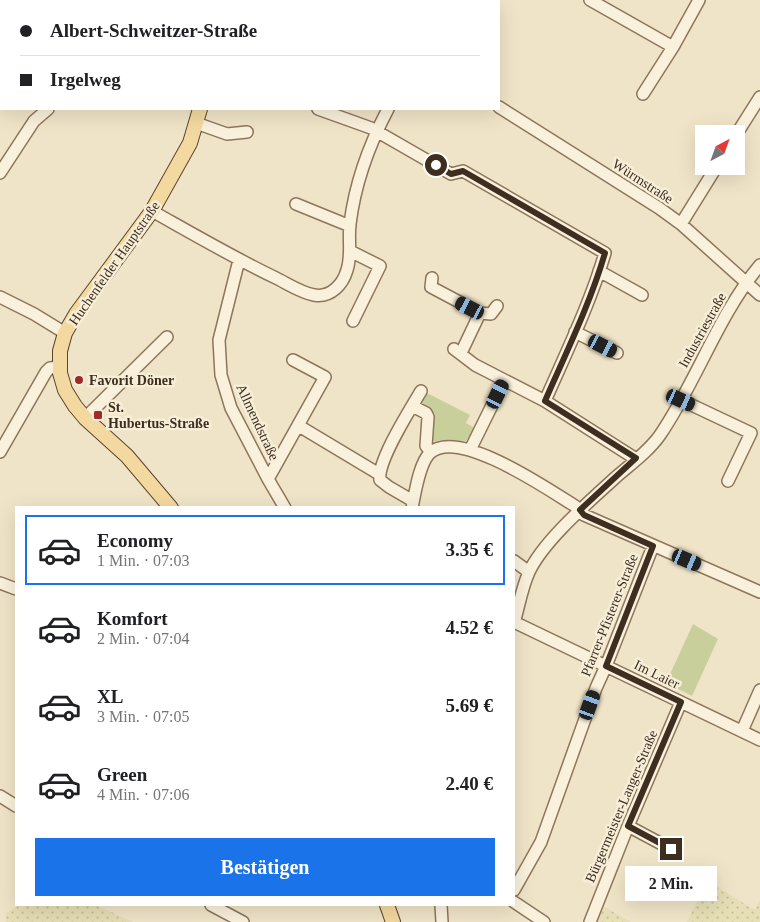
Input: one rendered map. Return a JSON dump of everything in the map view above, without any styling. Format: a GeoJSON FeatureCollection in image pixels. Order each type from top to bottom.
{"type":"FeatureCollection","features":[{"type":"Feature","properties":{"kind":"main road","name":"Huchenfelder Hauptstraße"},"geometry":{"type":"LineString","coordinates":[[169,506],[127,456],[85,418],[75,406],[65,390],[59,367],[60,351],[65,333],[76,314],[152,211],[190,143],[200,110]]}},
{"type":"Feature","properties":{"kind":"main road"},"geometry":{"type":"LineString","coordinates":[[387,906],[387,922]]}},
{"type":"Feature","properties":{"kind":"main road"},"geometry":{"type":"LineString","coordinates":[[387,906],[393,922]]}},
{"type":"Feature","properties":{"kind":"street"},"geometry":{"type":"LineString","coordinates":[[590,0],[673,47]]}},
{"type":"Feature","properties":{"kind":"street"},"geometry":{"type":"LineString","coordinates":[[643,94],[673,47],[699,0]]}},
{"type":"Feature","properties":{"kind":"street"},"geometry":{"type":"LineString","coordinates":[[742,125],[760,97]]}},
{"type":"Feature","properties":{"kind":"street","name":"Würmstraße"},"geometry":{"type":"LineString","coordinates":[[500,109],[625,186],[680,224],[760,295]]}},
{"type":"Feature","properties":{"kind":"street"},"geometry":{"type":"LineString","coordinates":[[0,173],[34,121],[47,110]]}},
{"type":"Feature","properties":{"kind":"street"},"geometry":{"type":"LineString","coordinates":[[321,110],[371,128],[451,174],[463,171],[605,253],[575,332],[545,401]]}},
{"type":"Feature","properties":{"kind":"street"},"geometry":{"type":"LineString","coordinates":[[152,211],[239,260],[315,296],[331,293],[338,287],[347,270],[350,251],[350,226],[358,180],[376,132],[387,110]]}},
{"type":"Feature","properties":{"kind":"street"},"geometry":{"type":"LineString","coordinates":[[196,123],[227,134],[247,132]]}},
{"type":"Feature","properties":{"kind":"street"},"geometry":{"type":"LineString","coordinates":[[680,224],[711,175]]}},
{"type":"Feature","properties":{"kind":"street"},"geometry":{"type":"LineString","coordinates":[[296,204],[350,226]]}},
{"type":"Feature","properties":{"kind":"street"},"geometry":{"type":"LineString","coordinates":[[350,251],[380,266],[353,321]]}},
{"type":"Feature","properties":{"kind":"street","name":"Allmendstraße"},"geometry":{"type":"LineString","coordinates":[[239,260],[219,340],[221,375],[231,408],[284,506]]}},
{"type":"Feature","properties":{"kind":"street","name":"Industriestraße"},"geometry":{"type":"LineString","coordinates":[[515,619],[529,572],[541,553],[580,510],[659,436],[746,282],[760,265]]}},
{"type":"Feature","properties":{"kind":"street"},"geometry":{"type":"LineString","coordinates":[[599,271],[642,295]]}},
{"type":"Feature","properties":{"kind":"street"},"geometry":{"type":"LineString","coordinates":[[432,278],[431,288],[480,313],[491,314],[497,306]]}},
{"type":"Feature","properties":{"kind":"street"},"geometry":{"type":"LineString","coordinates":[[0,298],[34,314],[65,333]]}},
{"type":"Feature","properties":{"kind":"street"},"geometry":{"type":"LineString","coordinates":[[480,313],[457,351],[475,365],[545,401],[636,458]]}},
{"type":"Feature","properties":{"kind":"street"},"geometry":{"type":"LineString","coordinates":[[575,332],[617,353]]}},
{"type":"Feature","properties":{"kind":"street"},"geometry":{"type":"LineString","coordinates":[[85,418],[168,337]]}},
{"type":"Feature","properties":{"kind":"street","name":"Allmendstraße"},"geometry":{"type":"LineString","coordinates":[[268,479],[325,377],[293,360]]}},
{"type":"Feature","properties":{"kind":"street"},"geometry":{"type":"LineString","coordinates":[[0,451],[46,372],[50,368],[59,367]]}},
{"type":"Feature","properties":{"kind":"street"},"geometry":{"type":"LineString","coordinates":[[470,450],[504,381]]}},
{"type":"Feature","properties":{"kind":"street"},"geometry":{"type":"LineString","coordinates":[[420,391],[379,474],[380,480],[413,506],[423,463],[431,452],[445,448],[470,450],[496,459],[580,510],[584,515],[653,546],[759,588]]}},
{"type":"Feature","properties":{"kind":"street"},"geometry":{"type":"LineString","coordinates":[[681,400],[751,433],[728,481]]}},
{"type":"Feature","properties":{"kind":"street"},"geometry":{"type":"LineString","coordinates":[[412,406],[427,415],[426,446],[431,452]]}},
{"type":"Feature","properties":{"kind":"street"},"geometry":{"type":"LineString","coordinates":[[299,426],[379,474]]}},
{"type":"Feature","properties":{"kind":"street","name":"Pfarrer-Pfisterer-Straße"},"geometry":{"type":"LineString","coordinates":[[515,888],[541,842],[596,688],[653,546]]}},
{"type":"Feature","properties":{"kind":"street"},"geometry":{"type":"LineString","coordinates":[[515,563],[529,572]]}},
{"type":"Feature","properties":{"kind":"street"},"geometry":{"type":"LineString","coordinates":[[0,582],[15,589]]}},
{"type":"Feature","properties":{"kind":"street","name":"Im Laier"},"geometry":{"type":"LineString","coordinates":[[515,622],[760,740]]}},
{"type":"Feature","properties":{"kind":"street"},"geometry":{"type":"LineString","coordinates":[[742,731],[760,690]]}},
{"type":"Feature","properties":{"kind":"street","name":"Bürgermeister-Langer-Straße"},"geometry":{"type":"LineString","coordinates":[[590,922],[628,826],[681,702]]}},
{"type":"Feature","properties":{"kind":"street"},"geometry":{"type":"LineString","coordinates":[[0,796],[15,805]]}},
{"type":"Feature","properties":{"kind":"street"},"geometry":{"type":"LineString","coordinates":[[628,826],[671,849]]}},
{"type":"Feature","properties":{"kind":"street"},"geometry":{"type":"LineString","coordinates":[[515,903],[544,922]]}},
{"type":"Feature","properties":{"kind":"street"},"geometry":{"type":"LineString","coordinates":[[213,906],[243,922]]}},
{"type":"Feature","properties":{"kind":"street"},"geometry":{"type":"LineString","coordinates":[[442,906],[442,922]]}},
{"type":"Feature","properties":{"kind":"shaded area"},"geometry":{"type":"Polygon","coordinates":[[[707,881],[755,910],[760,900],[760,922],[687,922],[707,881]]]}},
{"type":"Feature","properties":{"kind":"shaded area"},"geometry":{"type":"Polygon","coordinates":[[[17,906],[98,906],[133,922],[6,922],[6,913],[17,906]]]}},
{"type":"Feature","properties":{"kind":"shaded area"},"geometry":{"type":"Polygon","coordinates":[[[603,906],[631,922],[596,922],[603,906]]]}},
{"type":"Feature","properties":{"kind":"green space"},"geometry":{"type":"Polygon","coordinates":[[[425,392],[470,415],[466,423],[473,427],[473,431],[466,441],[441,440],[432,442],[435,414],[418,404],[425,392]]]}},
{"type":"Feature","properties":{"kind":"green space"},"geometry":{"type":"Polygon","coordinates":[[[693,624],[718,639],[692,696],[666,683],[693,624]]]}},
{"type":"Feature","properties":{"kind":"place","name":"Favorit Döner"},"geometry":{"type":"Point","coordinates":[79,380]}},
{"type":"Feature","properties":{"kind":"place","name":"St. Hubertus-Straße"},"geometry":{"type":"Point","coordinates":[98,415]}},
{"type":"Feature","properties":{"kind":"route"},"geometry":{"type":"LineString","coordinates":[[436,165],[451,174],[463,171],[605,253],[575,332],[545,401],[636,458],[580,510],[584,515],[653,546],[606,666],[681,702],[628,826],[671,849]]}}]}
